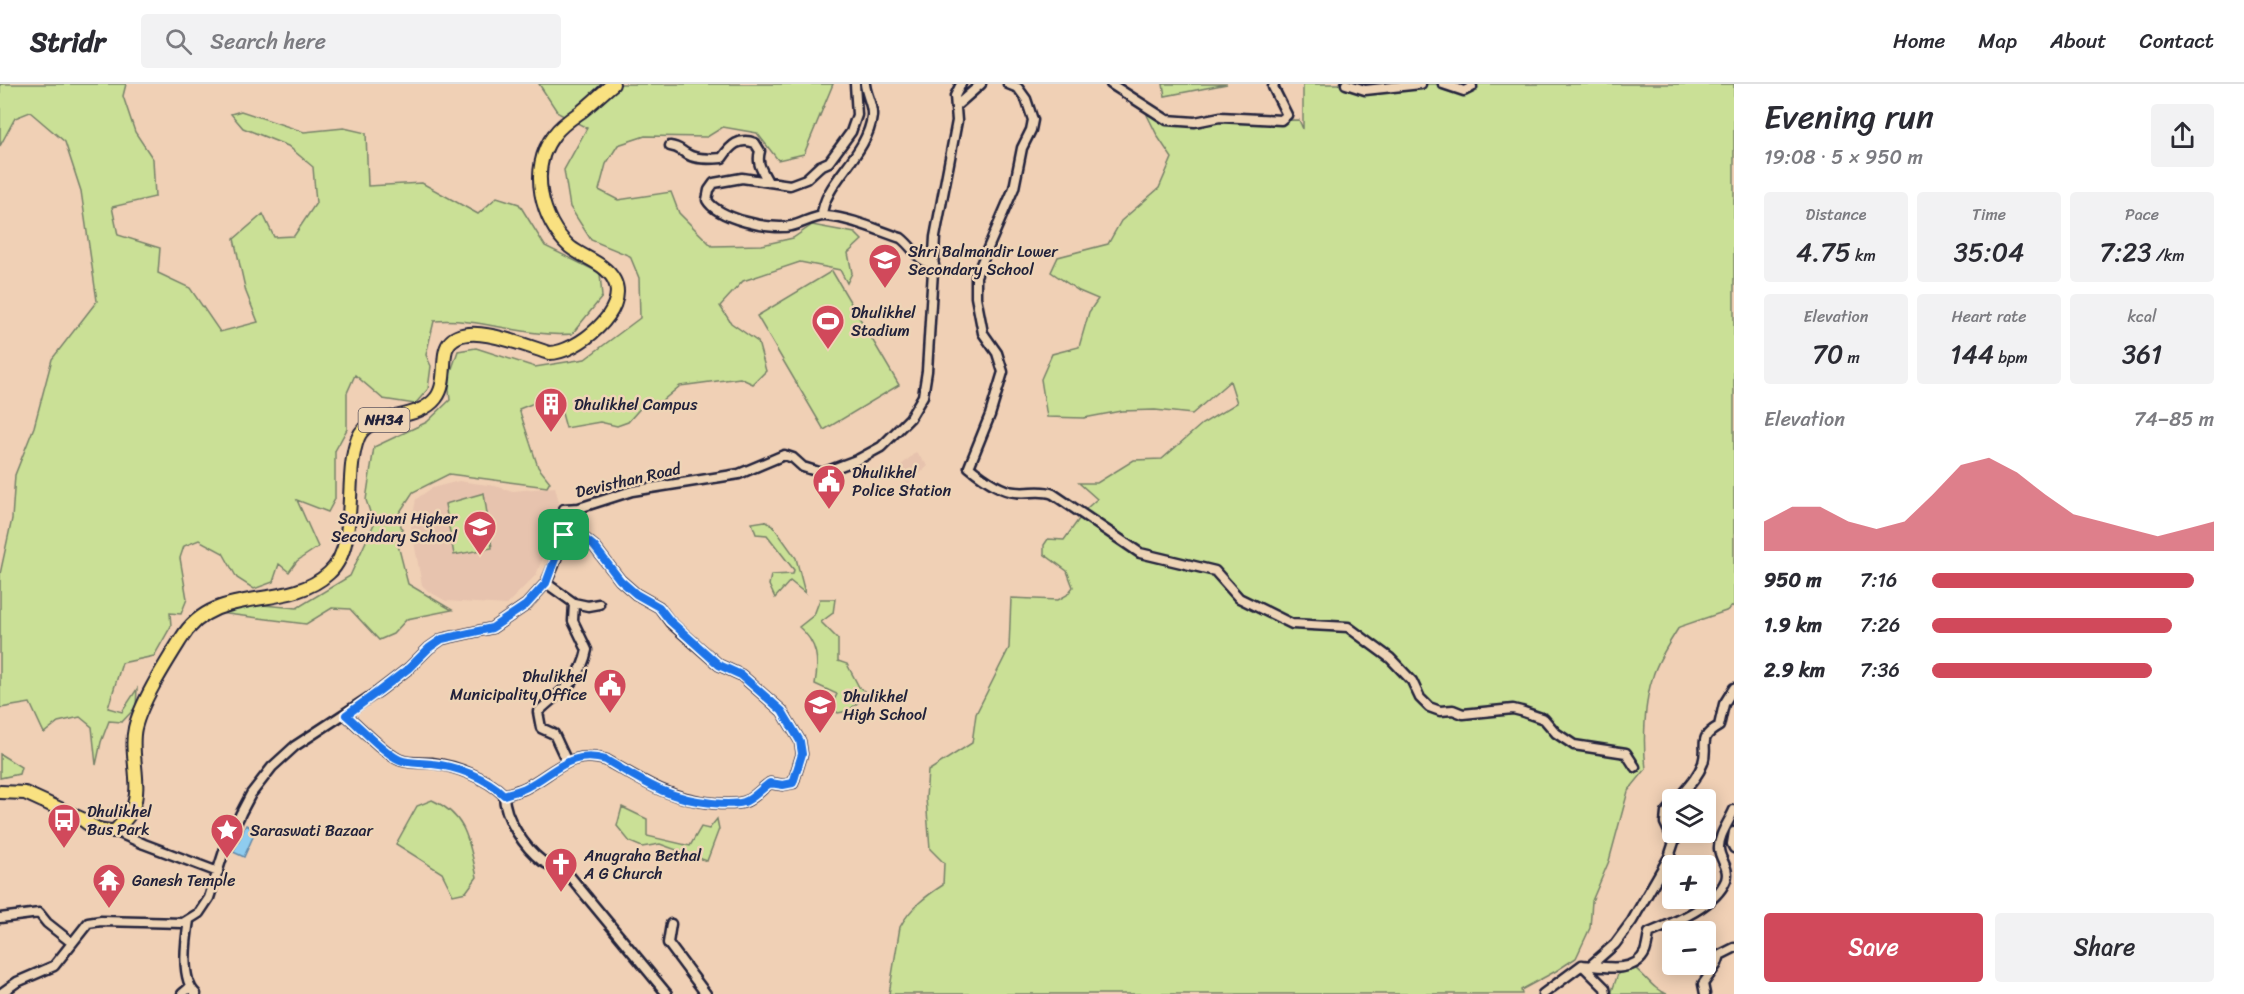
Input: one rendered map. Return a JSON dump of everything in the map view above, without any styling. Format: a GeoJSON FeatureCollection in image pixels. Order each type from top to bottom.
{"type":"FeatureCollection","features":[{"type":"Feature","properties":{"kind":"highway","name":"NH34"},"geometry":{"type":"LineString","coordinates":[[115,831],[127,818],[134,803],[135,729],[142,708],[182,637],[198,619],[212,610],[237,602],[283,595],[309,587],[336,567],[346,540],[351,472],[356,444],[362,430],[374,423],[414,413],[426,408],[435,400],[440,391],[445,351],[450,341],[458,335],[476,333],[556,353],[584,340],[600,327],[613,304],[616,285],[613,277],[572,248],[560,236],[543,207],[540,191],[546,147],[555,132],[613,84]]}},
{"type":"Feature","properties":{"kind":"highway"},"geometry":{"type":"LineString","coordinates":[[0,792],[25,793],[82,819],[89,826],[115,831]]}},
{"type":"Feature","properties":{"kind":"street"},"geometry":{"type":"LineString","coordinates":[[855,84],[857,115],[851,132],[830,162],[820,166],[800,182],[790,185],[742,178],[714,183],[707,200],[711,207],[724,215],[776,228],[790,227],[822,216],[835,217],[901,238],[909,244],[918,258],[934,265]]}},
{"type":"Feature","properties":{"kind":"street"},"geometry":{"type":"LineString","coordinates":[[822,216],[824,201],[859,151],[866,136],[872,114],[865,84]]}},
{"type":"Feature","properties":{"kind":"street","name":"Devisthan Road"},"geometry":{"type":"LineString","coordinates":[[189,920],[206,905],[241,813],[262,778],[280,758],[394,680],[442,639],[492,628],[526,605],[546,583],[564,535],[564,509],[579,508],[632,491],[739,474],[784,454],[803,467],[822,473],[859,459],[881,447],[910,418],[923,396],[937,227],[957,121],[955,96],[961,84]]}},
{"type":"Feature","properties":{"kind":"street"},"geometry":{"type":"LineString","coordinates":[[956,106],[981,84]]}},
{"type":"Feature","properties":{"kind":"street"},"geometry":{"type":"LineString","coordinates":[[1008,84],[1018,88],[1026,99],[1032,120],[1031,130],[1022,148],[1014,188],[976,276],[976,297],[983,333],[997,353],[1003,372],[990,415],[969,467],[1013,493],[1045,491],[1053,494],[1140,553],[1215,571],[1239,598],[1292,624],[1348,627],[1390,658],[1412,681],[1420,698],[1429,707],[1463,714],[1513,709],[1521,711],[1544,719],[1556,733],[1574,745],[1626,753],[1635,766]]}},
{"type":"Feature","properties":{"kind":"street"},"geometry":{"type":"LineString","coordinates":[[1111,84],[1167,120],[1195,122],[1220,117],[1281,120],[1287,116],[1273,87],[1274,84]]}},
{"type":"Feature","properties":{"kind":"street"},"geometry":{"type":"LineString","coordinates":[[1346,84],[1365,90],[1421,84]]}},
{"type":"Feature","properties":{"kind":"street"},"geometry":{"type":"LineString","coordinates":[[1443,84],[1464,91],[1472,87],[1471,84]]}},
{"type":"Feature","properties":{"kind":"street"},"geometry":{"type":"LineString","coordinates":[[670,146],[679,147],[688,155],[712,159],[722,158],[738,141],[745,140],[755,143],[760,151],[759,168],[768,182]]}},
{"type":"Feature","properties":{"kind":"street"},"geometry":{"type":"LineString","coordinates":[[504,795],[525,789],[567,762],[579,757],[606,760],[657,790],[682,799],[731,804],[747,802],[770,783],[783,785],[793,783],[802,754],[800,741],[782,711],[741,675],[719,665],[670,621],[659,607],[636,594],[620,580],[594,546],[584,538],[564,535]]}},
{"type":"Feature","properties":{"kind":"street"},"geometry":{"type":"LineString","coordinates":[[546,583],[574,603],[588,606],[600,604]]}},
{"type":"Feature","properties":{"kind":"street"},"geometry":{"type":"LineString","coordinates":[[567,762],[555,734],[541,728],[538,712],[550,700],[567,689],[577,676],[585,658],[587,650],[573,621],[574,603]]}},
{"type":"Feature","properties":{"kind":"street"},"geometry":{"type":"LineString","coordinates":[[1685,789],[1701,767],[1704,760],[1704,738],[1708,732],[1719,726],[1724,704],[1734,688]]}},
{"type":"Feature","properties":{"kind":"street"},"geometry":{"type":"LineString","coordinates":[[346,715],[398,759],[410,763],[434,764],[471,774],[499,789],[504,795],[510,819],[522,839],[541,860],[561,868],[568,874],[667,994]]}},
{"type":"Feature","properties":{"kind":"street"},"geometry":{"type":"LineString","coordinates":[[1586,965],[1612,968],[1635,963],[1644,954],[1649,933],[1692,915],[1717,893],[1726,880],[1726,867],[1721,857],[1719,843],[1734,810]]}},
{"type":"Feature","properties":{"kind":"street"},"geometry":{"type":"LineString","coordinates":[[115,831],[218,872]]}},
{"type":"Feature","properties":{"kind":"street"},"geometry":{"type":"LineString","coordinates":[[1734,832],[1732,844],[1734,848]]}},
{"type":"Feature","properties":{"kind":"street"},"geometry":{"type":"LineString","coordinates":[[1543,994],[1616,944],[1669,857],[1674,843]]}},
{"type":"Feature","properties":{"kind":"street"},"geometry":{"type":"LineString","coordinates":[[0,918],[39,913],[47,923],[71,942]]}},
{"type":"Feature","properties":{"kind":"street"},"geometry":{"type":"LineString","coordinates":[[0,994],[5,988],[54,966],[88,923],[101,921],[166,924],[183,923],[189,920]]}},
{"type":"Feature","properties":{"kind":"street"},"geometry":{"type":"LineString","coordinates":[[182,994],[193,991],[185,949],[189,920]]}},
{"type":"Feature","properties":{"kind":"street"},"geometry":{"type":"LineString","coordinates":[[671,924],[668,943],[706,994]]}},
{"type":"Feature","properties":{"kind":"street"},"geometry":{"type":"LineString","coordinates":[[1705,994],[1703,984],[1717,964],[1720,955],[1734,948]]}},
{"type":"Feature","properties":{"kind":"street"},"geometry":{"type":"LineString","coordinates":[[1586,965],[1605,988],[1606,994]]}},
{"type":"Feature","properties":{"kind":"shaded area"},"geometry":{"type":"Polygon","coordinates":[[[916,452],[928,466],[908,484],[896,470],[916,452]]]}},
{"type":"Feature","properties":{"kind":"shaded area","name":"Sanjiwani Higher Secondary School"},"geometry":{"type":"Polygon","coordinates":[[[459,481],[513,491],[555,487],[559,502],[549,542],[536,575],[506,605],[446,601],[422,585],[411,526],[416,499],[432,488],[459,481]]]}},
{"type":"Feature","properties":{"kind":"green space"},"geometry":{"type":"Polygon","coordinates":[[[0,84],[126,84],[123,96],[135,132],[153,159],[155,197],[112,207],[118,235],[160,248],[158,273],[190,288],[220,332],[258,322],[246,292],[234,239],[263,214],[274,237],[294,236],[316,203],[313,167],[288,146],[243,128],[231,114],[241,111],[304,132],[344,128],[366,133],[368,186],[422,183],[478,214],[497,197],[519,204],[545,246],[600,273],[602,297],[572,334],[537,333],[469,322],[434,321],[426,355],[431,366],[428,389],[415,404],[383,399],[355,375],[347,393],[347,429],[335,451],[335,499],[328,512],[297,500],[318,547],[297,561],[289,572],[279,564],[273,582],[254,589],[237,578],[223,553],[199,540],[184,546],[180,558],[187,599],[181,614],[170,613],[171,626],[154,656],[122,663],[108,708],[122,712],[137,689],[136,707],[122,722],[109,721],[96,765],[92,727],[80,717],[58,722],[44,733],[30,703],[0,708],[0,574],[12,519],[15,475],[34,427],[52,359],[97,301],[81,191],[65,142],[30,112],[15,118],[0,146],[0,84]]]}},
{"type":"Feature","properties":{"kind":"green space"},"geometry":{"type":"Polygon","coordinates":[[[539,84],[833,84],[804,154],[778,160],[757,133],[723,127],[707,137],[645,136],[618,145],[606,164],[599,190],[618,200],[671,192],[679,213],[712,246],[762,245],[793,238],[812,225],[855,233],[862,240],[848,253],[852,273],[847,283],[840,270],[800,262],[743,281],[720,306],[731,323],[758,342],[766,371],[753,384],[740,378],[680,386],[662,401],[644,404],[628,422],[617,426],[600,422],[566,428],[560,406],[544,399],[519,409],[538,467],[550,482],[547,487],[449,474],[413,492],[398,515],[404,537],[398,545],[408,584],[452,610],[407,619],[393,634],[379,640],[350,609],[332,608],[306,624],[219,613],[251,604],[297,608],[350,576],[374,524],[366,500],[374,447],[427,422],[450,400],[448,380],[458,351],[476,348],[535,367],[585,359],[640,318],[639,278],[630,256],[591,240],[570,207],[564,170],[587,128],[558,113],[539,84]]]}},
{"type":"Feature","properties":{"kind":"green space"},"geometry":{"type":"Polygon","coordinates":[[[1163,84],[1227,84],[1165,96],[1163,84]]]}},
{"type":"Feature","properties":{"kind":"green space"},"geometry":{"type":"Polygon","coordinates":[[[1303,84],[1734,84],[1734,605],[1726,611],[1679,627],[1658,663],[1650,686],[1646,710],[1646,769],[1628,791],[1609,861],[1592,901],[1590,928],[1576,958],[1521,990],[1522,994],[889,994],[900,927],[919,903],[943,885],[944,863],[930,849],[926,798],[928,771],[972,743],[976,714],[1009,648],[1011,598],[1058,600],[1067,595],[1073,587],[1067,571],[1044,554],[1044,545],[1048,539],[1064,540],[1087,508],[1097,499],[1079,483],[1097,483],[1134,460],[1162,459],[1202,424],[1237,403],[1230,381],[1192,414],[1155,410],[1121,411],[1084,418],[1047,417],[1041,379],[1052,354],[1079,347],[1089,312],[1098,299],[1079,291],[1051,272],[1058,257],[1108,244],[1121,221],[1159,188],[1172,158],[1147,115],[1200,121],[1299,120],[1303,129],[1303,84]]]}},
{"type":"Feature","properties":{"kind":"green space","name":"Dhulikhel Stadium"},"geometry":{"type":"Polygon","coordinates":[[[832,271],[899,385],[824,430],[757,316],[832,271]]]}},
{"type":"Feature","properties":{"kind":"green space"},"geometry":{"type":"Polygon","coordinates":[[[484,493],[492,548],[454,555],[445,504],[484,493]]]}},
{"type":"Feature","properties":{"kind":"green space"},"geometry":{"type":"Polygon","coordinates":[[[765,521],[773,526],[796,558],[805,593],[790,581],[775,598],[769,585],[771,575],[793,574],[794,570],[767,535],[756,534],[752,523],[765,521]]]}},
{"type":"Feature","properties":{"kind":"green space"},"geometry":{"type":"Polygon","coordinates":[[[820,599],[835,599],[833,613],[821,622],[838,639],[838,661],[847,664],[859,687],[868,694],[848,711],[838,713],[831,707],[837,694],[815,684],[816,653],[810,639],[799,627],[814,615],[820,599]]]}},
{"type":"Feature","properties":{"kind":"green space"},"geometry":{"type":"Polygon","coordinates":[[[0,754],[21,767],[19,774],[0,778],[0,754]]]}},
{"type":"Feature","properties":{"kind":"green space"},"geometry":{"type":"Polygon","coordinates":[[[432,800],[453,814],[460,822],[469,842],[477,877],[466,892],[453,895],[442,873],[396,844],[417,806],[432,800]]]}},
{"type":"Feature","properties":{"kind":"green space"},"geometry":{"type":"Polygon","coordinates":[[[622,807],[647,819],[647,836],[690,846],[701,827],[709,829],[717,819],[719,829],[707,861],[660,844],[642,847],[630,842],[617,826],[622,807]]]}},
{"type":"Feature","properties":{"kind":"green space"},"geometry":{"type":"Polygon","coordinates":[[[1629,964],[1657,989],[1667,994],[1611,994],[1619,971],[1629,964]]]}},
{"type":"Feature","properties":{"kind":"water"},"geometry":{"type":"Polygon","coordinates":[[[246,825],[256,830],[244,857],[233,852],[246,825]]]}},
{"type":"Feature","properties":{"kind":"place","name":"Shri Balmandir Lower Secondary School"},"geometry":{"type":"Point","coordinates":[885,289]}},
{"type":"Feature","properties":{"kind":"place","name":"Dhulikhel Stadium"},"geometry":{"type":"Point","coordinates":[828,350]}},
{"type":"Feature","properties":{"kind":"place","name":"Dhulikhel Campus"},"geometry":{"type":"Point","coordinates":[551,433]}},
{"type":"Feature","properties":{"kind":"place","name":"Dhulikhel Police Station"},"geometry":{"type":"Point","coordinates":[829,510]}},
{"type":"Feature","properties":{"kind":"place","name":"Sanjiwani Higher Secondary School"},"geometry":{"type":"Point","coordinates":[480,556]}},
{"type":"Feature","properties":{"kind":"place","name":"Dhulikhel Municipality Office"},"geometry":{"type":"Point","coordinates":[610,714]}},
{"type":"Feature","properties":{"kind":"place","name":"Dhulikhel High School"},"geometry":{"type":"Point","coordinates":[820,734]}},
{"type":"Feature","properties":{"kind":"place","name":"Dhulikhel Bus Park"},"geometry":{"type":"Point","coordinates":[64,849]}},
{"type":"Feature","properties":{"kind":"place","name":"Saraswati Bazaar"},"geometry":{"type":"Point","coordinates":[227,859]}},
{"type":"Feature","properties":{"kind":"place","name":"Anugraha Bethal A G Church"},"geometry":{"type":"Point","coordinates":[561,893]}},
{"type":"Feature","properties":{"kind":"place","name":"Ganesh Temple"},"geometry":{"type":"Point","coordinates":[109,909]}},
{"type":"Feature","properties":{"kind":"route"},"geometry":{"type":"LineString","coordinates":[[564,535],[584,538],[594,546],[620,580],[636,594],[659,607],[670,621],[719,665],[741,675],[782,711],[800,741],[802,754],[793,783],[783,785],[770,783],[747,802],[708,803],[682,799],[657,790],[606,760],[579,757],[567,762],[525,789],[504,795],[499,789],[471,774],[434,764],[410,763],[398,759],[346,715],[409,668],[429,648],[442,639],[492,628],[526,605],[546,583],[564,535]]}}]}
